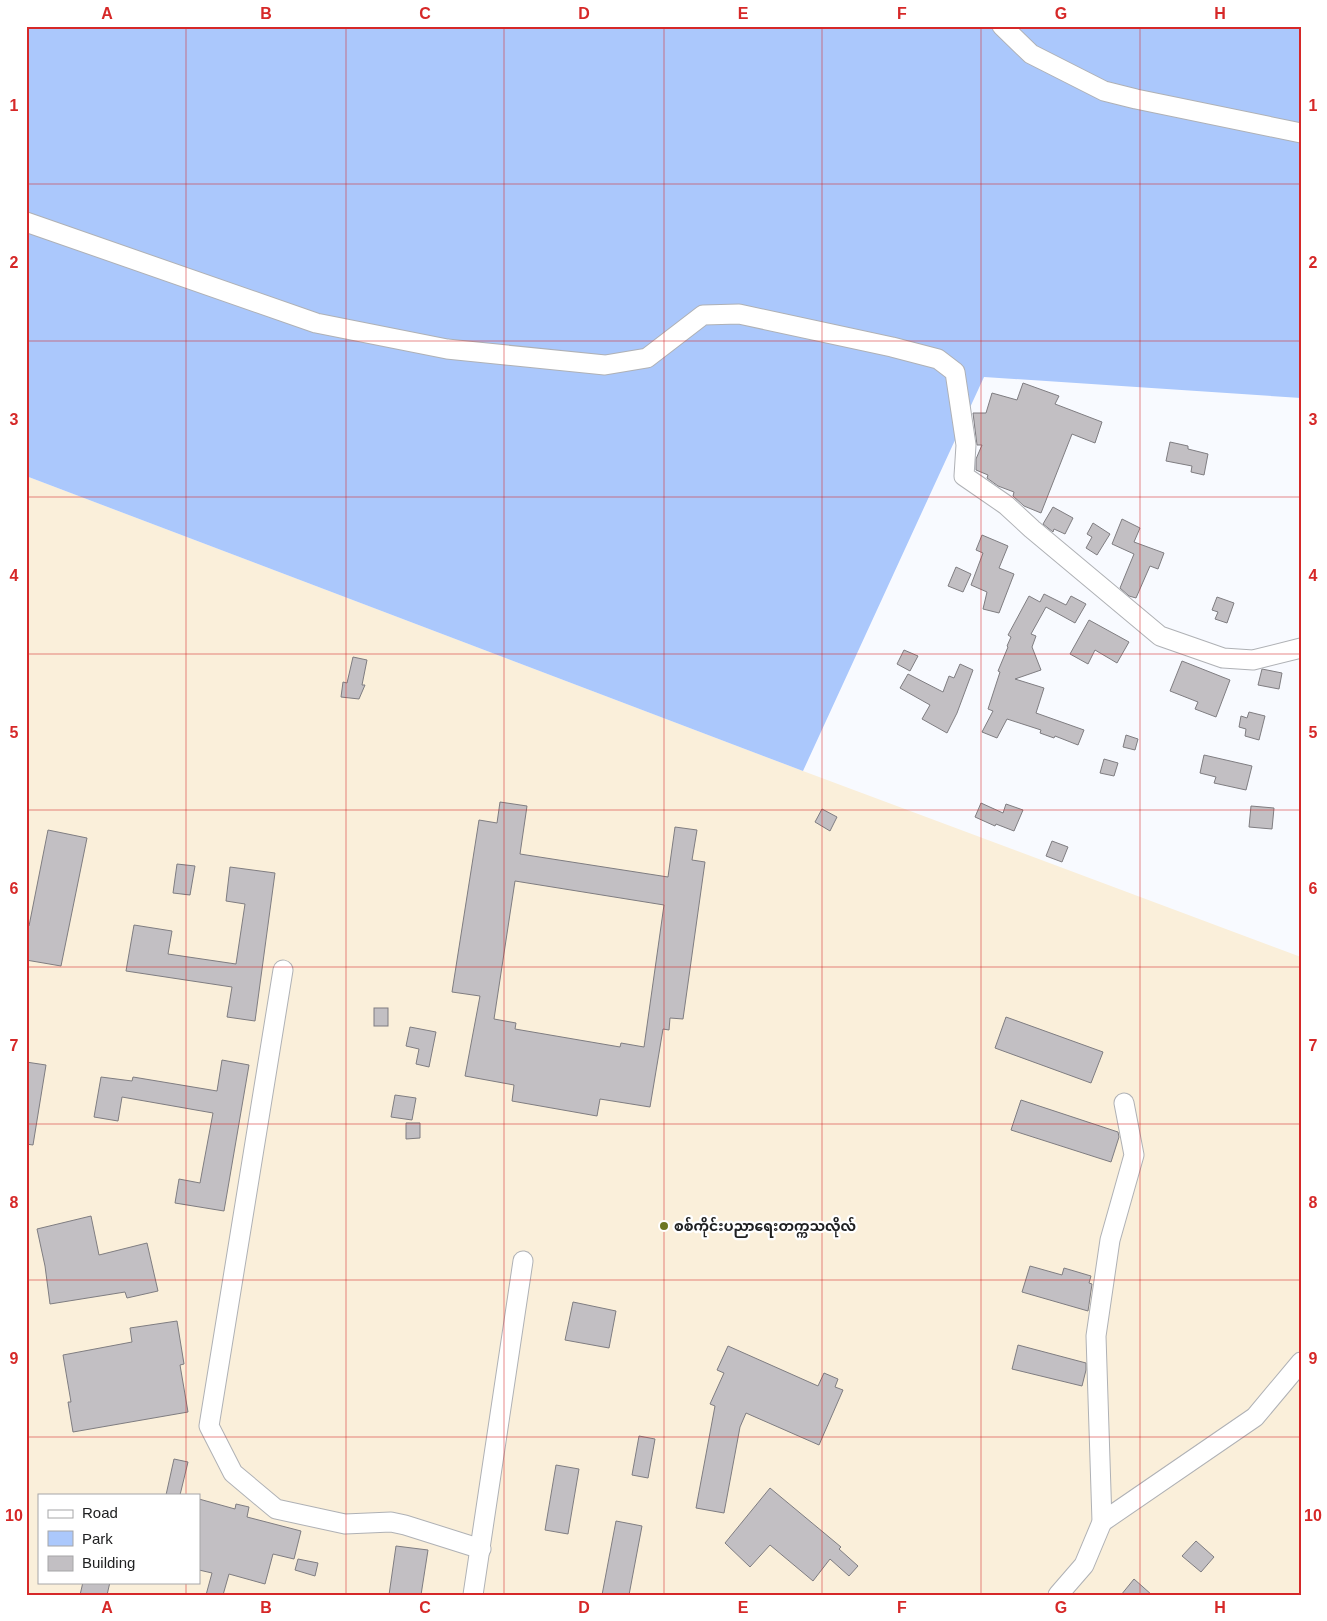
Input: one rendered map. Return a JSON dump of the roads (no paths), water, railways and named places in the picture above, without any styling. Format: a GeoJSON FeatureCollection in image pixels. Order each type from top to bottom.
{"type":"FeatureCollection","features":[{"type":"Feature","properties":{"kind":"street"},"geometry":{"type":"LineString","coordinates":[[1002,26],[1031,54],[1104,91],[1136,100],[1301,133]]}},
{"type":"Feature","properties":{"kind":"street"},"geometry":{"type":"LineString","coordinates":[[26,222],[316,323],[446,349],[605,365],[647,358],[703,315],[739,314],[892,347],[938,359],[956,372],[966,445],[964,476],[1006,506],[1160,636],[1223,658],[1253,660],[1301,648]]}},
{"type":"Feature","properties":{"kind":"street"},"geometry":{"type":"LineString","coordinates":[[283,970],[209,1426],[233,1473],[276,1509],[345,1524],[391,1522],[481,1549]]}},
{"type":"Feature","properties":{"kind":"street"},"geometry":{"type":"LineString","coordinates":[[1058,1595],[1084,1565],[1102,1522],[1096,1336],[1110,1240],[1134,1155],[1124,1103]]}},
{"type":"Feature","properties":{"kind":"street"},"geometry":{"type":"LineString","coordinates":[[473,1595],[523,1261]]}},
{"type":"Feature","properties":{"kind":"street"},"geometry":{"type":"LineString","coordinates":[[1102,1522],[1255,1417],[1301,1362]]}},
{"type":"Feature","properties":{"kind":"place","name":"စစ်ကိုင်းပညာရေးတက္ကသလိုလ်"},"geometry":{"type":"Point","coordinates":[664,1226]}}]}
